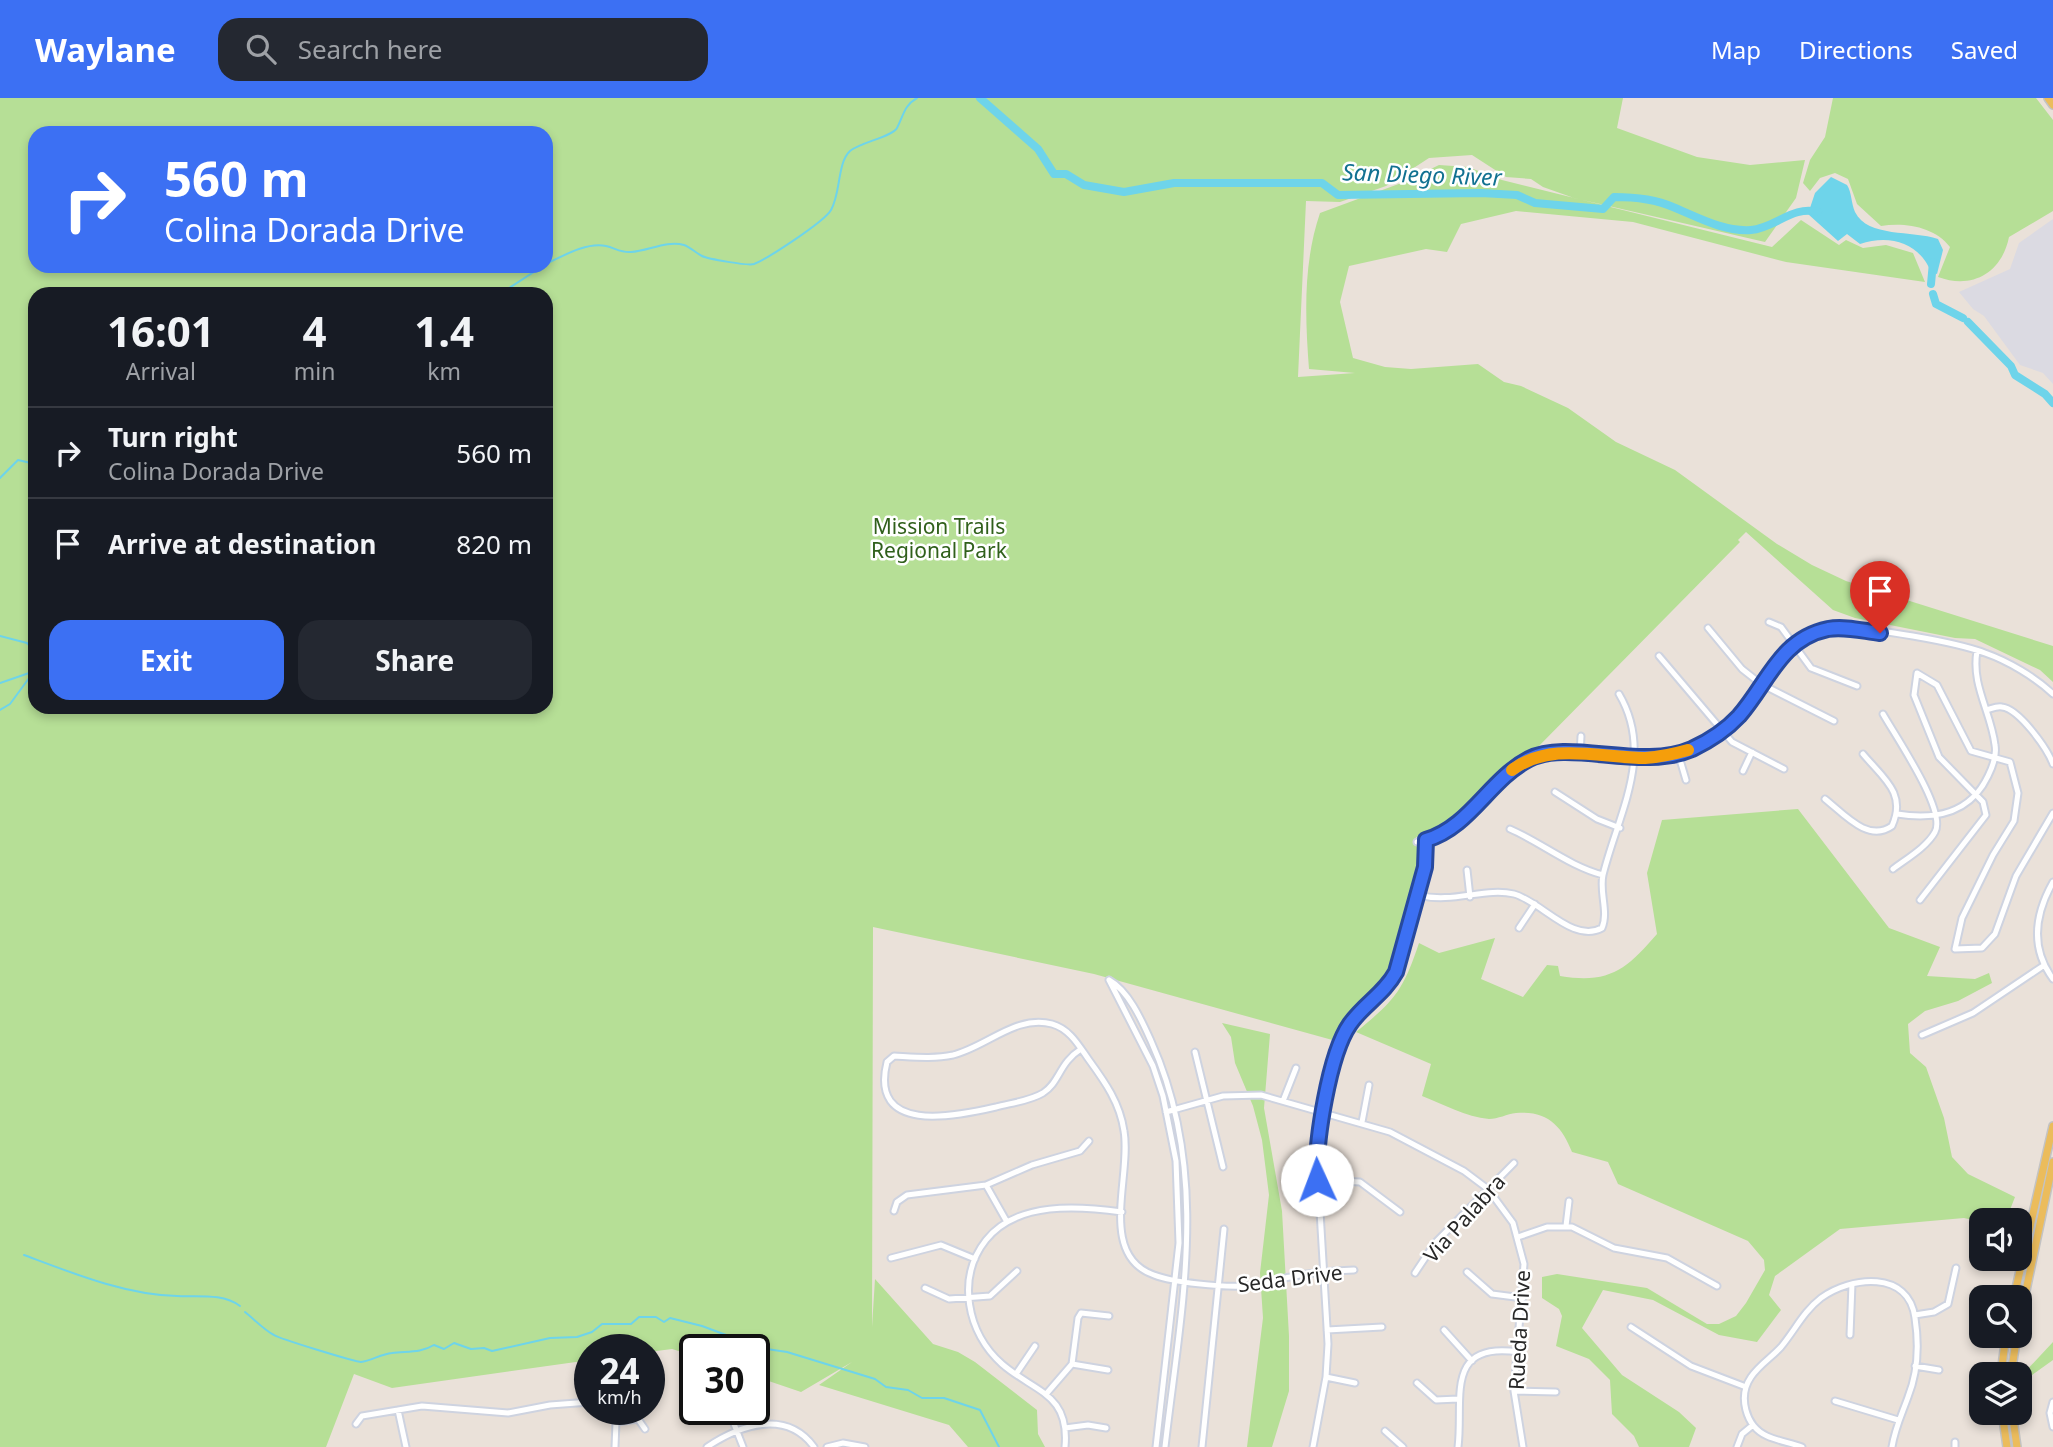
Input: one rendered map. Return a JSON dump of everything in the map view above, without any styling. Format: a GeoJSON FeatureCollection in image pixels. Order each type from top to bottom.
{"type":"FeatureCollection","features":[{"type":"Feature","properties":{"kind":"main road"},"geometry":{"type":"LineString","coordinates":[[2048,98],[2053,105]]}},
{"type":"Feature","properties":{"kind":"main road"},"geometry":{"type":"LineString","coordinates":[[2017,1285],[2053,1126]]}},
{"type":"Feature","properties":{"kind":"main road"},"geometry":{"type":"LineString","coordinates":[[2027,1285],[2053,1162]]}},
{"type":"Feature","properties":{"kind":"main road"},"geometry":{"type":"LineString","coordinates":[[2038,1183],[2042,1188],[2037,1209],[2039,1220]]}},
{"type":"Feature","properties":{"kind":"main road"},"geometry":{"type":"LineString","coordinates":[[2004,1425],[2007,1447]]}},
{"type":"Feature","properties":{"kind":"main road"},"geometry":{"type":"LineString","coordinates":[[2014,1425],[2017,1447]]}},
{"type":"Feature","properties":{"kind":"street"},"geometry":{"type":"LineString","coordinates":[[1769,622],[1781,627],[1811,668],[1857,686]]}},
{"type":"Feature","properties":{"kind":"street"},"geometry":{"type":"LineString","coordinates":[[1708,628],[1742,669],[1761,684],[1834,721]]}},
{"type":"Feature","properties":{"kind":"street"},"geometry":{"type":"LineString","coordinates":[[1417,842],[1454,827],[1509,772],[1532,758],[1553,753],[1634,757],[1678,753],[1722,732],[1739,716],[1772,667],[1793,645],[1813,633],[1840,628],[1977,650],[2039,683],[2053,694]]}},
{"type":"Feature","properties":{"kind":"street"},"geometry":{"type":"LineString","coordinates":[[1897,814],[1937,816],[1964,806],[1976,795],[1995,757],[1995,740],[1976,680],[1977,650]]}},
{"type":"Feature","properties":{"kind":"street"},"geometry":{"type":"LineString","coordinates":[[1659,656],[1732,742],[1784,769]]}},
{"type":"Feature","properties":{"kind":"street"},"geometry":{"type":"LineString","coordinates":[[1920,900],[1983,822],[1985,807],[1940,757],[1913,695],[1917,673],[1937,685],[1965,746],[1976,754],[2010,762],[2018,802],[2010,830],[1993,855],[1962,918],[1955,948],[1982,948],[1995,934],[2016,876],[2053,813]]}},
{"type":"Feature","properties":{"kind":"street"},"geometry":{"type":"LineString","coordinates":[[1418,895],[1435,899],[1513,894],[1535,904],[1573,928],[1597,931],[1604,922],[1601,893],[1603,875],[1620,828],[1634,757],[1633,723],[1619,694]]}},
{"type":"Feature","properties":{"kind":"street"},"geometry":{"type":"LineString","coordinates":[[1986,710],[1998,707],[2012,711],[2042,743],[2053,764]]}},
{"type":"Feature","properties":{"kind":"street"},"geometry":{"type":"LineString","coordinates":[[1883,714],[1933,799],[1937,816],[1933,836],[1894,869]]}},
{"type":"Feature","properties":{"kind":"street"},"geometry":{"type":"LineString","coordinates":[[1580,755],[1581,736]]}},
{"type":"Feature","properties":{"kind":"street"},"geometry":{"type":"LineString","coordinates":[[1743,771],[1752,752]]}},
{"type":"Feature","properties":{"kind":"street"},"geometry":{"type":"LineString","coordinates":[[1678,753],[1686,780]]}},
{"type":"Feature","properties":{"kind":"street"},"geometry":{"type":"LineString","coordinates":[[1825,799],[1865,830],[1876,833],[1892,826],[1897,814],[1896,794],[1863,754]]}},
{"type":"Feature","properties":{"kind":"street"},"geometry":{"type":"LineString","coordinates":[[1555,792],[1597,818],[1620,828]]}},
{"type":"Feature","properties":{"kind":"street"},"geometry":{"type":"LineString","coordinates":[[1510,829],[1543,844],[1577,867],[1603,875]]}},
{"type":"Feature","properties":{"kind":"street"},"geometry":{"type":"LineString","coordinates":[[1313,1447],[1326,1377],[1327,1330],[1316,1145],[1344,1034],[1358,1014],[1388,987],[1396,972],[1425,867],[1426,840]]}},
{"type":"Feature","properties":{"kind":"street"},"geometry":{"type":"LineString","coordinates":[[1467,870],[1470,897]]}},
{"type":"Feature","properties":{"kind":"street"},"geometry":{"type":"LineString","coordinates":[[2053,882],[2042,905],[2037,926],[2043,966],[2053,979]]}},
{"type":"Feature","properties":{"kind":"street"},"geometry":{"type":"LineString","coordinates":[[1519,928],[1535,904]]}},
{"type":"Feature","properties":{"kind":"street"},"geometry":{"type":"LineString","coordinates":[[1922,1035],[1973,1013],[2043,966]]}},
{"type":"Feature","properties":{"kind":"street"},"geometry":{"type":"LineString","coordinates":[[1156,1447],[1180,1209],[1176,1161],[1166,1112],[1148,1053],[1110,980],[1118,986],[1146,1031],[1175,1109],[1185,1159],[1189,1209],[1165,1447]]}},
{"type":"Feature","properties":{"kind":"street","name":"Seda Drive"},"geometry":{"type":"LineString","coordinates":[[1081,1049],[1063,1062],[1052,1083],[1039,1095],[957,1114],[912,1115],[897,1108],[884,1089],[888,1060],[894,1056],[933,1057],[975,1048],[1024,1023],[1054,1025],[1072,1037],[1081,1049],[1108,1086],[1124,1127],[1126,1153],[1122,1239],[1136,1265],[1150,1274],[1174,1279],[1244,1286],[1324,1271],[1354,1270]]}},
{"type":"Feature","properties":{"kind":"street"},"geometry":{"type":"LineString","coordinates":[[1195,1052],[1209,1100],[1223,1167]]}},
{"type":"Feature","properties":{"kind":"street"},"geometry":{"type":"LineString","coordinates":[[1283,1101],[1296,1068]]}},
{"type":"Feature","properties":{"kind":"street"},"geometry":{"type":"LineString","coordinates":[[1362,1122],[1369,1085]]}},
{"type":"Feature","properties":{"kind":"street","name":"Rueda Drive"},"geometry":{"type":"LineString","coordinates":[[1166,1112],[1209,1100],[1245,1094],[1283,1101],[1390,1132],[1464,1171],[1488,1189],[1505,1209],[1518,1237],[1524,1264],[1514,1391],[1523,1447]]}},
{"type":"Feature","properties":{"kind":"street"},"geometry":{"type":"LineString","coordinates":[[894,1211],[897,1202],[907,1195],[986,1185],[1032,1165],[1080,1151],[1089,1141]]}},
{"type":"Feature","properties":{"kind":"street","name":"Via Palabra"},"geometry":{"type":"LineString","coordinates":[[1415,1273],[1435,1243],[1514,1163]]}},
{"type":"Feature","properties":{"kind":"street"},"geometry":{"type":"LineString","coordinates":[[1317,1180],[1339,1178],[1360,1182],[1400,1212]]}},
{"type":"Feature","properties":{"kind":"street"},"geometry":{"type":"LineString","coordinates":[[986,1185],[1007,1222]]}},
{"type":"Feature","properties":{"kind":"street"},"geometry":{"type":"LineString","coordinates":[[1566,1226],[1569,1201]]}},
{"type":"Feature","properties":{"kind":"street"},"geometry":{"type":"LineString","coordinates":[[1065,1447],[1065,1428],[1059,1409],[1047,1393],[998,1360],[983,1342],[973,1321],[968,1298],[969,1278],[975,1259],[988,1237],[1007,1222],[1033,1212],[1080,1208],[1122,1212]]}},
{"type":"Feature","properties":{"kind":"street"},"geometry":{"type":"LineString","coordinates":[[1518,1237],[1547,1227],[1566,1226],[1580,1230],[1614,1248],[1667,1258],[1717,1286]]}},
{"type":"Feature","properties":{"kind":"street"},"geometry":{"type":"LineString","coordinates":[[1202,1447],[1224,1229]]}},
{"type":"Feature","properties":{"kind":"street"},"geometry":{"type":"LineString","coordinates":[[891,1258],[941,1245],[975,1259]]}},
{"type":"Feature","properties":{"kind":"street"},"geometry":{"type":"LineString","coordinates":[[1915,1315],[1934,1312],[1948,1304],[1956,1268]]}},
{"type":"Feature","properties":{"kind":"street"},"geometry":{"type":"LineString","coordinates":[[925,1288],[949,1299],[990,1296],[1017,1271]]}},
{"type":"Feature","properties":{"kind":"street"},"geometry":{"type":"LineString","coordinates":[[1467,1272],[1492,1294],[1523,1298]]}},
{"type":"Feature","properties":{"kind":"street"},"geometry":{"type":"LineString","coordinates":[[1802,1447],[1764,1435],[1753,1425],[1746,1412],[1746,1387],[1753,1374],[1790,1335],[1806,1311],[1823,1296],[1869,1279],[1891,1284],[1906,1297],[1915,1315],[1915,1366],[1909,1396],[1898,1420],[1892,1447]]}},
{"type":"Feature","properties":{"kind":"street"},"geometry":{"type":"LineString","coordinates":[[1850,1335],[1852,1284]]}},
{"type":"Feature","properties":{"kind":"street"},"geometry":{"type":"LineString","coordinates":[[1047,1393],[1072,1364],[1077,1318],[1081,1313],[1110,1316]]}},
{"type":"Feature","properties":{"kind":"street"},"geometry":{"type":"LineString","coordinates":[[1327,1330],[1382,1327]]}},
{"type":"Feature","properties":{"kind":"street"},"geometry":{"type":"LineString","coordinates":[[1631,1327],[1691,1366],[1746,1387]]}},
{"type":"Feature","properties":{"kind":"street"},"geometry":{"type":"LineString","coordinates":[[1444,1330],[1472,1361]]}},
{"type":"Feature","properties":{"kind":"street"},"geometry":{"type":"LineString","coordinates":[[1016,1374],[1035,1346]]}},
{"type":"Feature","properties":{"kind":"street"},"geometry":{"type":"LineString","coordinates":[[1458,1447],[1460,1379],[1472,1361],[1486,1353],[1502,1350],[1518,1352]]}},
{"type":"Feature","properties":{"kind":"street"},"geometry":{"type":"LineString","coordinates":[[1072,1364],[1108,1370]]}},
{"type":"Feature","properties":{"kind":"street"},"geometry":{"type":"LineString","coordinates":[[1915,1366],[1938,1370]]}},
{"type":"Feature","properties":{"kind":"street"},"geometry":{"type":"LineString","coordinates":[[1326,1377],[1355,1383]]}},
{"type":"Feature","properties":{"kind":"street"},"geometry":{"type":"LineString","coordinates":[[1417,1383],[1436,1400],[1458,1399]]}},
{"type":"Feature","properties":{"kind":"street"},"geometry":{"type":"LineString","coordinates":[[1514,1391],[1556,1392]]}},
{"type":"Feature","properties":{"kind":"street"},"geometry":{"type":"LineString","coordinates":[[1835,1401],[1898,1420]]}},
{"type":"Feature","properties":{"kind":"street"},"geometry":{"type":"LineString","coordinates":[[2053,1402],[2050,1413],[2053,1427]]}},
{"type":"Feature","properties":{"kind":"street"},"geometry":{"type":"LineString","coordinates":[[356,1424],[362,1416],[422,1406],[508,1413],[574,1403]]}},
{"type":"Feature","properties":{"kind":"street"},"geometry":{"type":"LineString","coordinates":[[398,1410],[406,1447]]}},
{"type":"Feature","properties":{"kind":"street"},"geometry":{"type":"LineString","coordinates":[[708,1447],[737,1430],[762,1423],[782,1424],[802,1434],[814,1447]]}},
{"type":"Feature","properties":{"kind":"street"},"geometry":{"type":"LineString","coordinates":[[615,1447],[616,1425]]}},
{"type":"Feature","properties":{"kind":"street"},"geometry":{"type":"LineString","coordinates":[[642,1425],[645,1429]]}},
{"type":"Feature","properties":{"kind":"street"},"geometry":{"type":"LineString","coordinates":[[735,1425],[743,1447]]}},
{"type":"Feature","properties":{"kind":"street"},"geometry":{"type":"LineString","coordinates":[[1065,1428],[1088,1425],[1106,1427]]}},
{"type":"Feature","properties":{"kind":"street"},"geometry":{"type":"LineString","coordinates":[[1737,1447],[1742,1434],[1753,1425]]}},
{"type":"Feature","properties":{"kind":"street"},"geometry":{"type":"LineString","coordinates":[[1385,1431],[1403,1447]]}},
{"type":"Feature","properties":{"kind":"street"},"geometry":{"type":"LineString","coordinates":[[827,1447],[843,1443],[865,1447]]}},
{"type":"Feature","properties":{"kind":"shaded area"},"geometry":{"type":"Polygon","coordinates":[[[2053,219],[2053,384],[2043,373],[2020,365],[1984,316],[1973,309],[1959,292],[2010,269],[2019,243],[2053,219]]]}},
{"type":"Feature","properties":{"kind":"green space","name":"Mission Trails Regional Park"},"geometry":{"type":"Polygon","coordinates":[[[0,98],[1623,98],[1617,128],[1697,157],[1750,165],[1805,160],[1796,198],[1765,242],[1581,200],[1772,247],[1801,220],[1839,245],[1846,240],[1863,248],[1886,245],[1913,253],[1925,282],[1786,262],[1633,222],[1516,211],[1461,224],[1447,252],[1426,249],[1349,266],[1340,302],[1353,358],[1385,367],[1411,369],[1478,364],[1504,382],[1521,386],[1568,408],[1616,442],[1675,470],[1777,544],[1812,565],[1846,581],[2053,646],[2053,682],[2040,670],[1975,639],[1955,638],[1855,618],[1833,610],[1746,532],[1738,540],[1740,542],[1533,752],[1517,761],[1449,823],[1434,832],[1416,837],[1417,848],[1420,848],[1420,864],[1390,972],[1346,1021],[1336,1041],[1094,974],[873,927],[872,1327],[875,1279],[933,1344],[958,1352],[975,1362],[1037,1410],[1038,1434],[1045,1447],[968,1447],[949,1425],[819,1385],[852,1362],[801,1392],[770,1381],[770,1334],[679,1334],[679,1351],[665,1350],[665,1334],[574,1334],[574,1362],[392,1388],[354,1374],[326,1447],[0,1447],[0,98]],[[1472,155],[1429,158],[1386,186],[1340,202],[1306,201],[1298,377],[1355,373],[1309,369],[1306,310],[1308,270],[1320,213],[1404,182],[1439,165],[1468,167],[1502,180],[1573,198],[1543,187],[1531,179],[1506,177],[1472,155]]]}},
{"type":"Feature","properties":{"kind":"green space"},"geometry":{"type":"Polygon","coordinates":[[[1833,98],[2036,98],[2053,120],[2053,211],[2009,237],[2000,260],[1984,275],[1963,281],[1938,277],[1950,247],[1944,240],[1919,227],[1881,226],[1857,204],[1848,179],[1835,173],[1820,178],[1810,191],[1803,183],[1810,160],[1825,137],[1833,98]]]}},
{"type":"Feature","properties":{"kind":"green space"},"geometry":{"type":"Polygon","coordinates":[[[1798,809],[1889,928],[1940,947],[1927,976],[1975,979],[1989,973],[1992,983],[1958,1001],[1925,1011],[1908,1024],[1910,1053],[1926,1067],[1944,1118],[1952,1157],[1968,1174],[2015,1197],[2011,1208],[1969,1208],[1969,1219],[1840,1229],[1775,1276],[1769,1295],[1781,1310],[1757,1342],[1719,1335],[1653,1300],[1603,1290],[1582,1328],[1622,1375],[1679,1412],[1696,1428],[1689,1447],[1639,1447],[1634,1436],[1612,1414],[1610,1380],[1589,1359],[1556,1346],[1562,1316],[1559,1309],[1542,1298],[1542,1277],[1557,1274],[1647,1288],[1707,1324],[1719,1324],[1736,1316],[1746,1303],[1765,1270],[1764,1260],[1748,1241],[1618,1184],[1608,1162],[1572,1152],[1558,1127],[1545,1117],[1527,1113],[1492,1119],[1480,1118],[1422,1096],[1431,1064],[1356,1032],[1396,994],[1408,973],[1419,943],[1439,953],[1495,938],[1481,979],[1523,997],[1547,965],[1558,966],[1560,976],[1591,978],[1615,972],[1626,965],[1657,934],[1647,873],[1662,820],[1798,809]]]}},
{"type":"Feature","properties":{"kind":"green space"},"geometry":{"type":"Polygon","coordinates":[[[1222,1023],[1270,1034],[1264,1108],[1282,1211],[1289,1336],[1289,1391],[1272,1447],[1247,1447],[1263,1318],[1260,1273],[1269,1195],[1262,1140],[1253,1106],[1235,1063],[1231,1037],[1222,1023]]]}},
{"type":"Feature","properties":{"kind":"green space"},"geometry":{"type":"Polygon","coordinates":[[[2053,1342],[2053,1360],[2032,1375],[2032,1364],[2053,1342]]]}},
{"type":"Feature","properties":{"kind":"water"},"geometry":{"type":"Polygon","coordinates":[[[1831,177],[1847,185],[1855,212],[1870,226],[1938,239],[1943,250],[1937,274],[1931,272],[1926,262],[1911,247],[1882,240],[1860,244],[1847,234],[1838,241],[1808,214],[1815,193],[1831,177]]]}},
{"type":"Feature","properties":{"kind":"waterway"},"geometry":{"type":"LineString","coordinates":[[553,261],[598,245],[627,252],[678,244],[706,257],[754,264],[795,240],[826,216],[834,203],[846,156],[855,148],[894,131],[907,108],[917,98]]}},
{"type":"Feature","properties":{"kind":"waterway","name":"San Diego River"},"geometry":{"type":"LineString","coordinates":[[980,98],[1038,149],[1054,174],[1066,174],[1084,185],[1124,192],[1174,183],[1322,183],[1338,195],[1481,193],[1517,195],[1535,203],[1603,209],[1614,197],[1629,197],[1659,202],[1711,223],[1741,230],[1760,228],[1800,212],[1818,212]]}},
{"type":"Feature","properties":{"kind":"waterway","name":"San Diego River"},"geometry":{"type":"LineString","coordinates":[[1931,284],[1933,262]]}},
{"type":"Feature","properties":{"kind":"waterway"},"geometry":{"type":"LineString","coordinates":[[511,287],[532,273]]}},
{"type":"Feature","properties":{"kind":"waterway","name":"San Diego River"},"geometry":{"type":"LineString","coordinates":[[1933,294],[1936,304],[1963,318]]}},
{"type":"Feature","properties":{"kind":"waterway","name":"San Diego River"},"geometry":{"type":"LineString","coordinates":[[1968,322],[2011,366],[2015,375],[2045,394],[2053,403]]}},
{"type":"Feature","properties":{"kind":"waterway"},"geometry":{"type":"LineString","coordinates":[[0,478],[18,460],[28,462]]}},
{"type":"Feature","properties":{"kind":"waterway"},"geometry":{"type":"LineString","coordinates":[[0,636],[28,644]]}},
{"type":"Feature","properties":{"kind":"waterway"},"geometry":{"type":"LineString","coordinates":[[0,683],[28,673]]}},
{"type":"Feature","properties":{"kind":"waterway"},"geometry":{"type":"LineString","coordinates":[[0,710],[10,704],[28,680]]}},
{"type":"Feature","properties":{"kind":"waterway"},"geometry":{"type":"LineString","coordinates":[[24,1255],[80,1276],[138,1292],[218,1297],[240,1306]]}},
{"type":"Feature","properties":{"kind":"waterway"},"geometry":{"type":"LineString","coordinates":[[245,1312],[279,1337],[361,1362],[388,1354],[419,1351],[434,1345],[444,1349],[454,1343],[471,1349],[484,1348],[492,1351],[550,1338],[577,1337],[592,1332],[602,1324],[631,1324],[639,1317],[656,1317],[664,1322],[670,1318],[702,1326],[761,1348],[787,1352],[875,1379],[886,1387],[908,1390],[922,1398],[944,1398],[980,1410],[999,1447]]}},
{"type":"Feature","properties":{"kind":"slow traffic"},"geometry":{"type":"LineString","coordinates":[[1512,770],[1539,755],[1553,753],[1645,758],[1688,750]]}},
{"type":"Feature","properties":{"kind":"route"},"geometry":{"type":"LineString","coordinates":[[1317,1180],[1316,1145],[1342,1042],[1358,1014],[1388,987],[1396,972],[1425,867],[1426,840],[1454,827],[1509,772],[1532,758],[1553,753],[1645,758],[1691,749],[1722,732],[1739,716],[1772,667],[1794,643],[1828,629],[1880,633]]}}]}
